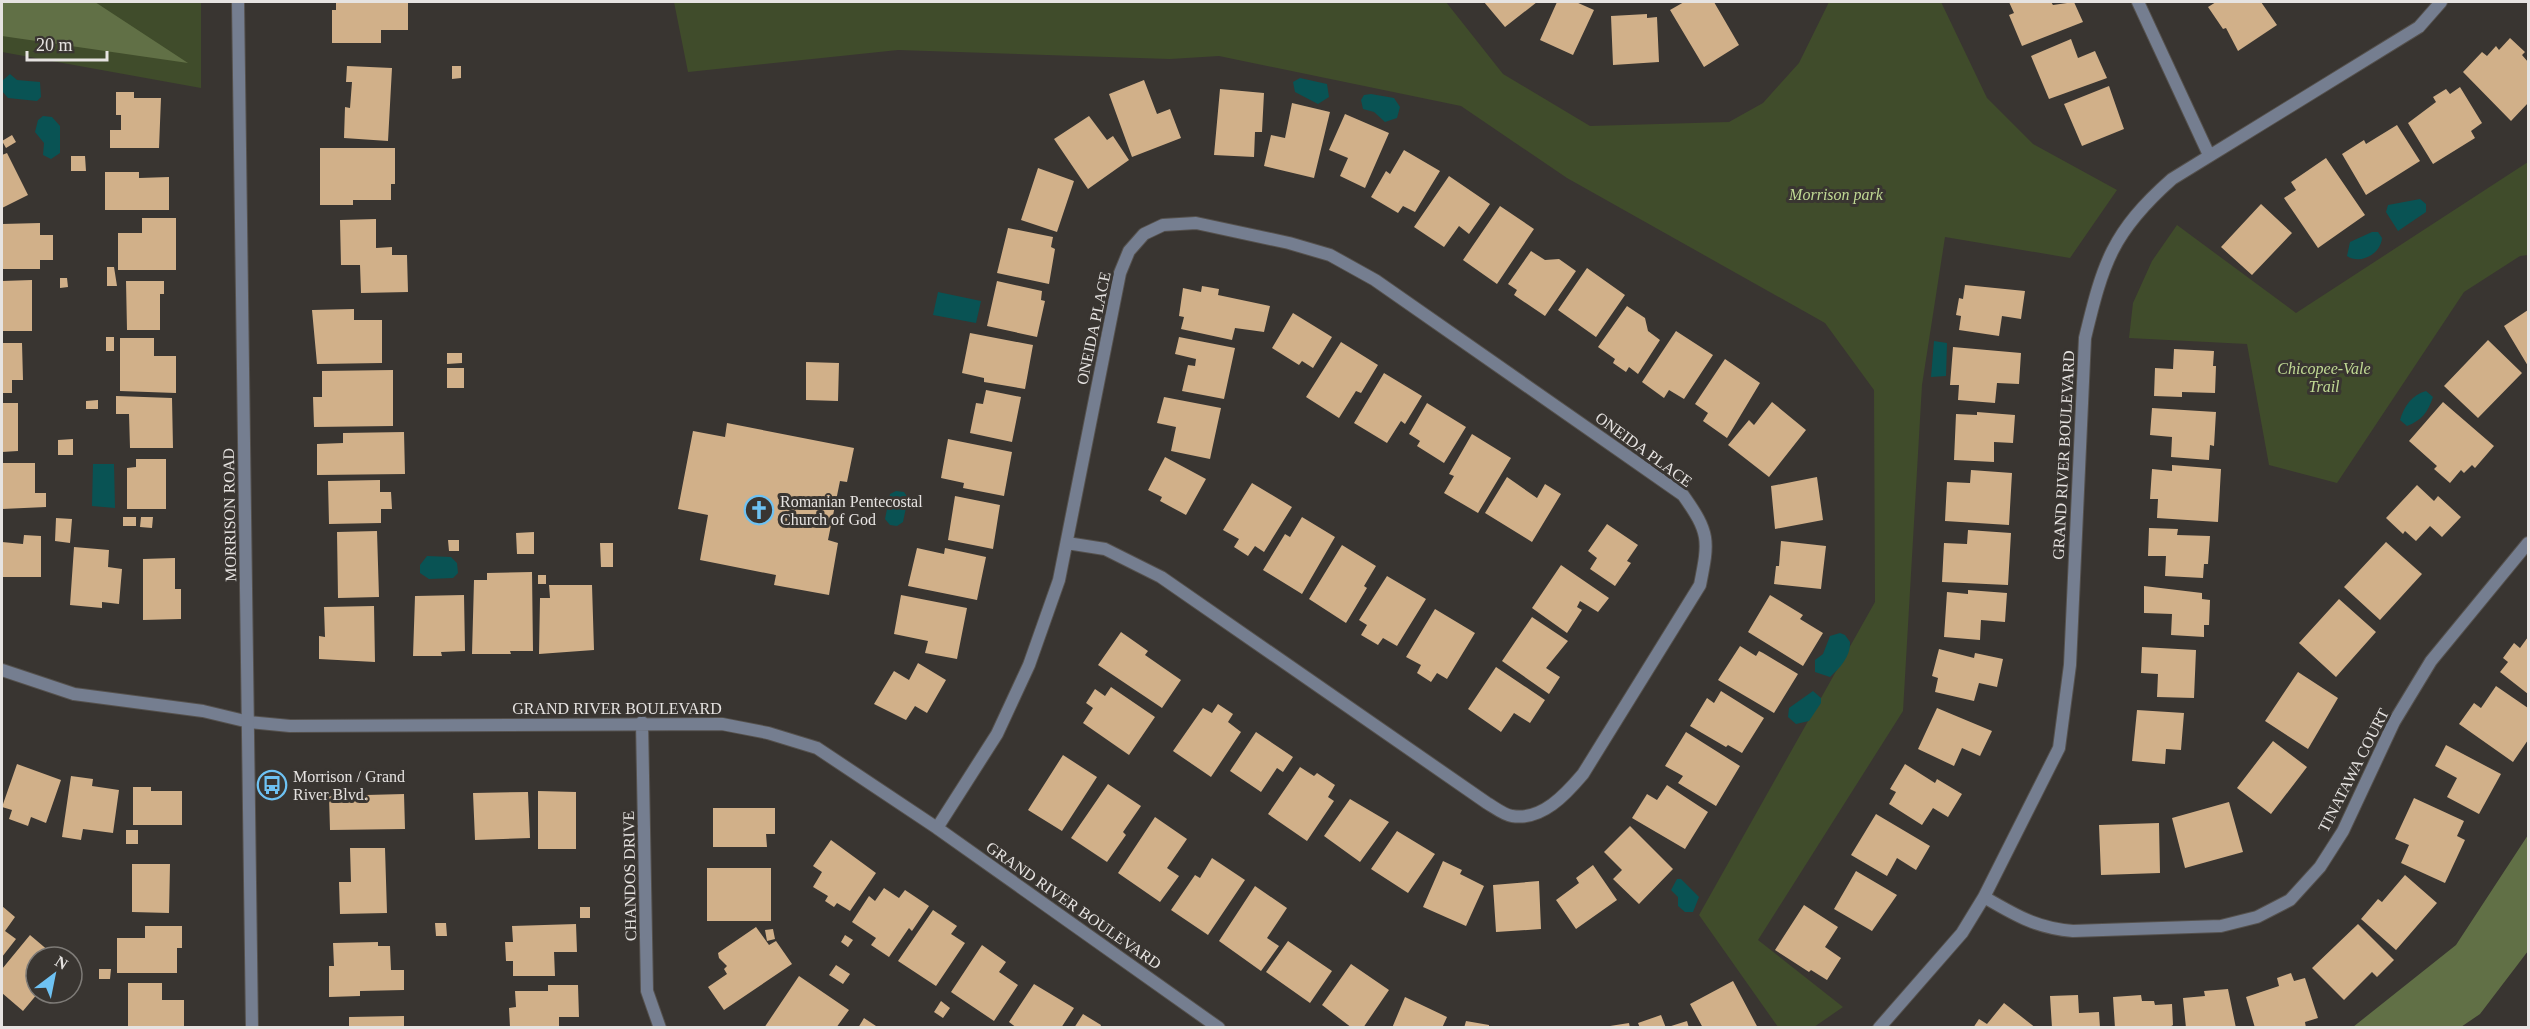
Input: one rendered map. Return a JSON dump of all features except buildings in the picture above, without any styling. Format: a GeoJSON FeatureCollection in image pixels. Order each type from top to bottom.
{"type":"FeatureCollection","features":[{"type":"Feature","properties":{"kind":"street","name":"MORRISON ROAD"},"geometry":{"type":"LineString","coordinates":[[238,2],[252,1028]]}},
{"type":"Feature","properties":{"kind":"street"},"geometry":{"type":"LineString","coordinates":[[2138,2],[2209,155]]}},
{"type":"Feature","properties":{"kind":"street","name":"GRAND RIVER BOULEVARD"},"geometry":{"type":"LineString","coordinates":[[1879,1028],[1962,933],[1984,897],[2059,748],[2070,665],[2085,338],[2095,295],[2110,254],[2135,213],[2172,179],[2419,27],[2441,2]]}},
{"type":"Feature","properties":{"kind":"street","name":"ONEIDA PLACE"},"geometry":{"type":"LineString","coordinates":[[937,828],[997,734],[1029,665],[1059,580],[1120,273],[1129,251],[1144,234],[1163,225],[1196,223],[1289,243],[1330,255],[1375,280],[1683,495],[1702,522],[1707,552],[1700,585],[1582,774],[1563,798],[1539,812],[1513,816],[1487,803],[1161,577],[1105,549],[1067,543]]}},
{"type":"Feature","properties":{"kind":"street","name":"TINATAWA COURT"},"geometry":{"type":"LineString","coordinates":[[1984,897],[2027,922],[2052,929],[2073,931],[2221,926],[2257,917],[2290,900],[2320,867],[2343,831],[2394,722],[2431,661],[2529,543]]}},
{"type":"Feature","properties":{"kind":"street","name":"GRAND RIVER BOULEVARD"},"geometry":{"type":"LineString","coordinates":[[2,670],[74,694],[203,711],[249,722],[290,726],[642,722],[722,724],[768,733],[817,748],[937,828],[1220,1028]]}},
{"type":"Feature","properties":{"kind":"street","name":"CHANDOS DRIVE"},"geometry":{"type":"LineString","coordinates":[[642,722],[647,991],[660,1028]]}},
{"type":"Feature","properties":{"kind":"green space"},"geometry":{"type":"Polygon","coordinates":[[[2,2],[201,2],[201,88],[2,52],[2,2]]]}},
{"type":"Feature","properties":{"kind":"green space"},"geometry":{"type":"Polygon","coordinates":[[[2,2],[95,2],[188,63],[2,36],[2,2]]]}},
{"type":"Feature","properties":{"kind":"green space","name":"Morrison park"},"geometry":{"type":"Polygon","coordinates":[[[674,2],[1446,2],[1503,74],[1590,126],[1729,122],[1763,103],[1799,63],[1829,2],[1941,2],[1987,98],[2033,144],[2117,190],[2070,258],[1945,237],[1922,385],[1903,711],[1758,940],[1843,1007],[1814,1027],[1778,1027],[1699,915],[1875,602],[1874,390],[1825,323],[1567,178],[1461,106],[1219,56],[1170,59],[898,50],[688,72],[674,2]]]}},
{"type":"Feature","properties":{"kind":"green space","name":"Chicopee-Vale Trail"},"geometry":{"type":"Polygon","coordinates":[[[2528,162],[2528,255],[2520,256],[2464,292],[2337,483],[2269,465],[2247,344],[2129,338],[2133,303],[2152,261],[2177,225],[2296,313],[2528,162]]]}},
{"type":"Feature","properties":{"kind":"green space"},"geometry":{"type":"Polygon","coordinates":[[[2528,835],[2528,951],[2480,1014],[2461,1027],[2353,1027],[2456,945],[2528,835]]]}},
{"type":"Feature","properties":{"kind":"water"},"geometry":{"type":"Polygon","coordinates":[[[10,74],[17,80],[40,82],[41,97],[37,101],[8,98],[2,91],[2,81],[10,74]]]}},
{"type":"Feature","properties":{"kind":"water"},"geometry":{"type":"Polygon","coordinates":[[[1300,78],[1327,84],[1329,97],[1318,104],[1295,92],[1293,82],[1300,78]]]}},
{"type":"Feature","properties":{"kind":"water"},"geometry":{"type":"Polygon","coordinates":[[[1364,95],[1394,98],[1400,107],[1397,118],[1385,122],[1374,112],[1363,109],[1361,100],[1364,95]]]}},
{"type":"Feature","properties":{"kind":"water"},"geometry":{"type":"Polygon","coordinates":[[[43,116],[52,117],[60,126],[60,153],[51,159],[43,155],[44,143],[35,132],[38,120],[43,116]]]}},
{"type":"Feature","properties":{"kind":"water"},"geometry":{"type":"Polygon","coordinates":[[[2420,199],[2426,204],[2426,212],[2398,231],[2386,212],[2388,205],[2420,199]]]}},
{"type":"Feature","properties":{"kind":"water"},"geometry":{"type":"Polygon","coordinates":[[[2372,232],[2378,232],[2382,238],[2381,244],[2374,253],[2358,259],[2347,256],[2350,242],[2372,232]]]}},
{"type":"Feature","properties":{"kind":"water"},"geometry":{"type":"Polygon","coordinates":[[[938,292],[981,301],[976,323],[933,315],[938,292]]]}},
{"type":"Feature","properties":{"kind":"water"},"geometry":{"type":"Polygon","coordinates":[[[1934,341],[1947,343],[1946,376],[1931,377],[1934,341]]]}},
{"type":"Feature","properties":{"kind":"water"},"geometry":{"type":"Polygon","coordinates":[[[2426,391],[2433,397],[2429,407],[2424,415],[2407,426],[2400,420],[2404,410],[2413,398],[2426,391]]]}},
{"type":"Feature","properties":{"kind":"water"},"geometry":{"type":"Polygon","coordinates":[[[93,464],[114,464],[115,508],[92,506],[93,464]]]}},
{"type":"Feature","properties":{"kind":"water"},"geometry":{"type":"Polygon","coordinates":[[[896,491],[904,492],[908,498],[903,522],[897,526],[890,525],[885,519],[890,494],[896,491]]]}},
{"type":"Feature","properties":{"kind":"water"},"geometry":{"type":"Polygon","coordinates":[[[427,556],[451,557],[457,563],[458,573],[453,578],[429,579],[420,573],[420,565],[427,556]]]}},
{"type":"Feature","properties":{"kind":"water"},"geometry":{"type":"Polygon","coordinates":[[[1840,633],[1845,635],[1850,642],[1849,652],[1844,661],[1830,677],[1815,672],[1815,660],[1823,654],[1830,636],[1840,633]]]}},
{"type":"Feature","properties":{"kind":"water"},"geometry":{"type":"Polygon","coordinates":[[[1813,691],[1821,698],[1821,703],[1809,721],[1796,724],[1788,717],[1789,708],[1813,691]]]}},
{"type":"Feature","properties":{"kind":"water"},"geometry":{"type":"Polygon","coordinates":[[[1677,879],[1681,879],[1699,897],[1693,912],[1685,912],[1678,906],[1678,897],[1671,890],[1677,879]]]}},
{"type":"Feature","properties":{"kind":"place","name":"Romanian Pentecostal Church of God"},"geometry":{"type":"Point","coordinates":[759,510]}},
{"type":"Feature","properties":{"kind":"place","name":"Morrison / Grand River Blvd."},"geometry":{"type":"Point","coordinates":[272,785]}}]}
